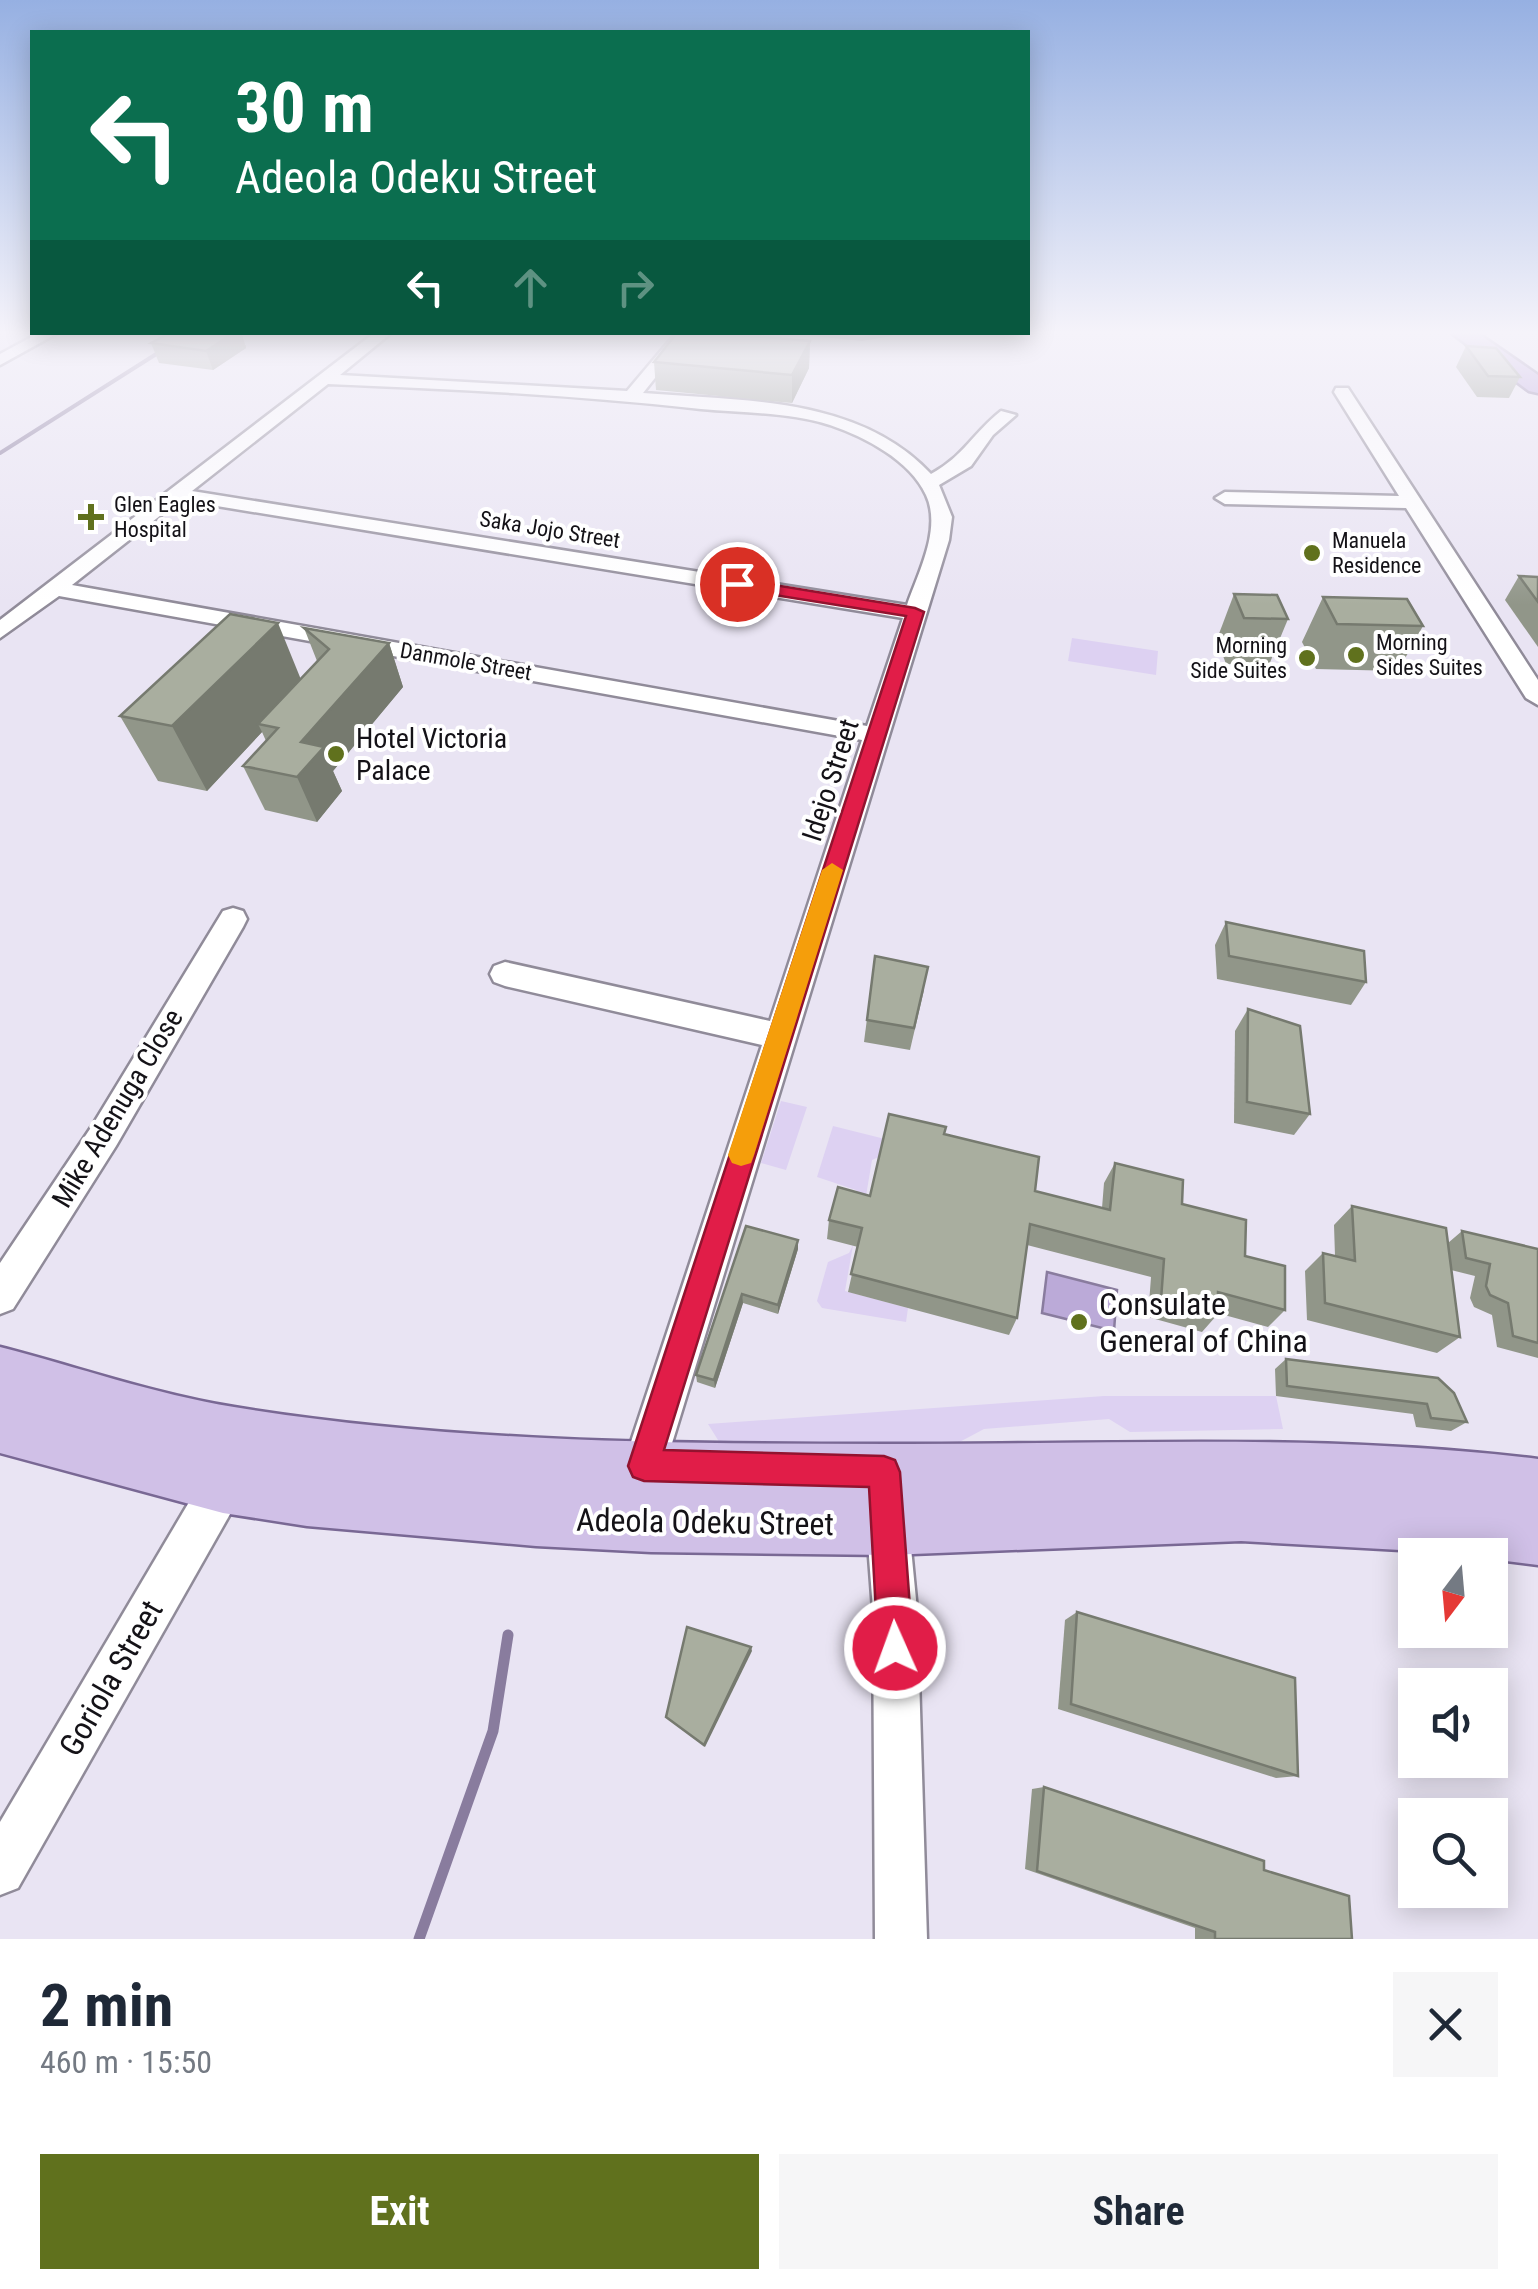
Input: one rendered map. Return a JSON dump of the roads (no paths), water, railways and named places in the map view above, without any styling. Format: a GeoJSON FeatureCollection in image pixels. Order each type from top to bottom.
{"type":"FeatureCollection","features":[{"type":"Feature","properties":{"kind":"main road","name":"Adeola Odeku Street"},"geometry":{"type":"LineString","coordinates":[[0,1373],[228,1433],[334,1448],[478,1460],[644,1466],[886,1499],[1385,1518],[1538,1536]]}},
{"type":"Feature","properties":{"kind":"main road","name":"Adeola Odeku Street"},"geometry":{"type":"LineString","coordinates":[[0,1426],[223,1485],[306,1498],[651,1524],[1225,1466],[1352,1468],[1476,1477],[1538,1487]]}},
{"type":"Feature","properties":{"kind":"street"},"geometry":{"type":"LineString","coordinates":[[0,631],[265,424]]}},
{"type":"Feature","properties":{"kind":"street"},"geometry":{"type":"LineString","coordinates":[[839,424],[885,444],[930,482],[964,462],[995,424]]}},
{"type":"Feature","properties":{"kind":"street"},"geometry":{"type":"LineString","coordinates":[[1363,424],[1534,686]]}},
{"type":"Feature","properties":{"kind":"street","name":"Idejo Street"},"geometry":{"type":"LineString","coordinates":[[644,1466],[942,528],[940,504],[930,482]]}},
{"type":"Feature","properties":{"kind":"street","name":"Saka Jojo Street"},"geometry":{"type":"LineString","coordinates":[[176,494],[915,612]]}},
{"type":"Feature","properties":{"kind":"street"},"geometry":{"type":"LineString","coordinates":[[1225,498],[1414,502]]}},
{"type":"Feature","properties":{"kind":"street","name":"Danmole Street"},"geometry":{"type":"LineString","coordinates":[[56,589],[876,734]]}},
{"type":"Feature","properties":{"kind":"street","name":"Mike Adenuga Close"},"geometry":{"type":"LineString","coordinates":[[0,1296],[104,1136],[233,919]]}},
{"type":"Feature","properties":{"kind":"street"},"geometry":{"type":"LineString","coordinates":[[505,974],[780,1036]]}},
{"type":"Feature","properties":{"kind":"street","name":"Goriola Street"},"geometry":{"type":"LineString","coordinates":[[0,1870],[223,1485]]}},
{"type":"Feature","properties":{"kind":"street"},"geometry":{"type":"LineString","coordinates":[[886,1499],[895,1610],[902,1939]]}},
{"type":"Feature","properties":{"kind":"waterway"},"geometry":{"type":"LineString","coordinates":[[0,453],[45,424]]}},
{"type":"Feature","properties":{"kind":"waterway"},"geometry":{"type":"LineString","coordinates":[[419,1939],[493,1731],[508,1635]]}},
{"type":"Feature","properties":{"kind":"place","name":"Glen Eagles Hospital"},"geometry":{"type":"Point","coordinates":[91,517]}},
{"type":"Feature","properties":{"kind":"place","name":"Manuela Residence"},"geometry":{"type":"Point","coordinates":[1312,553]}},
{"type":"Feature","properties":{"kind":"place","name":"Morning Sides Suites"},"geometry":{"type":"Point","coordinates":[1356,655]}},
{"type":"Feature","properties":{"kind":"place","name":"Morning Side Suites"},"geometry":{"type":"Point","coordinates":[1307,658]}},
{"type":"Feature","properties":{"kind":"place","name":"Hotel Victoria Palace"},"geometry":{"type":"Point","coordinates":[336,754]}},
{"type":"Feature","properties":{"kind":"place","name":"Consulate General of China"},"geometry":{"type":"Point","coordinates":[1079,1322]}}]}
